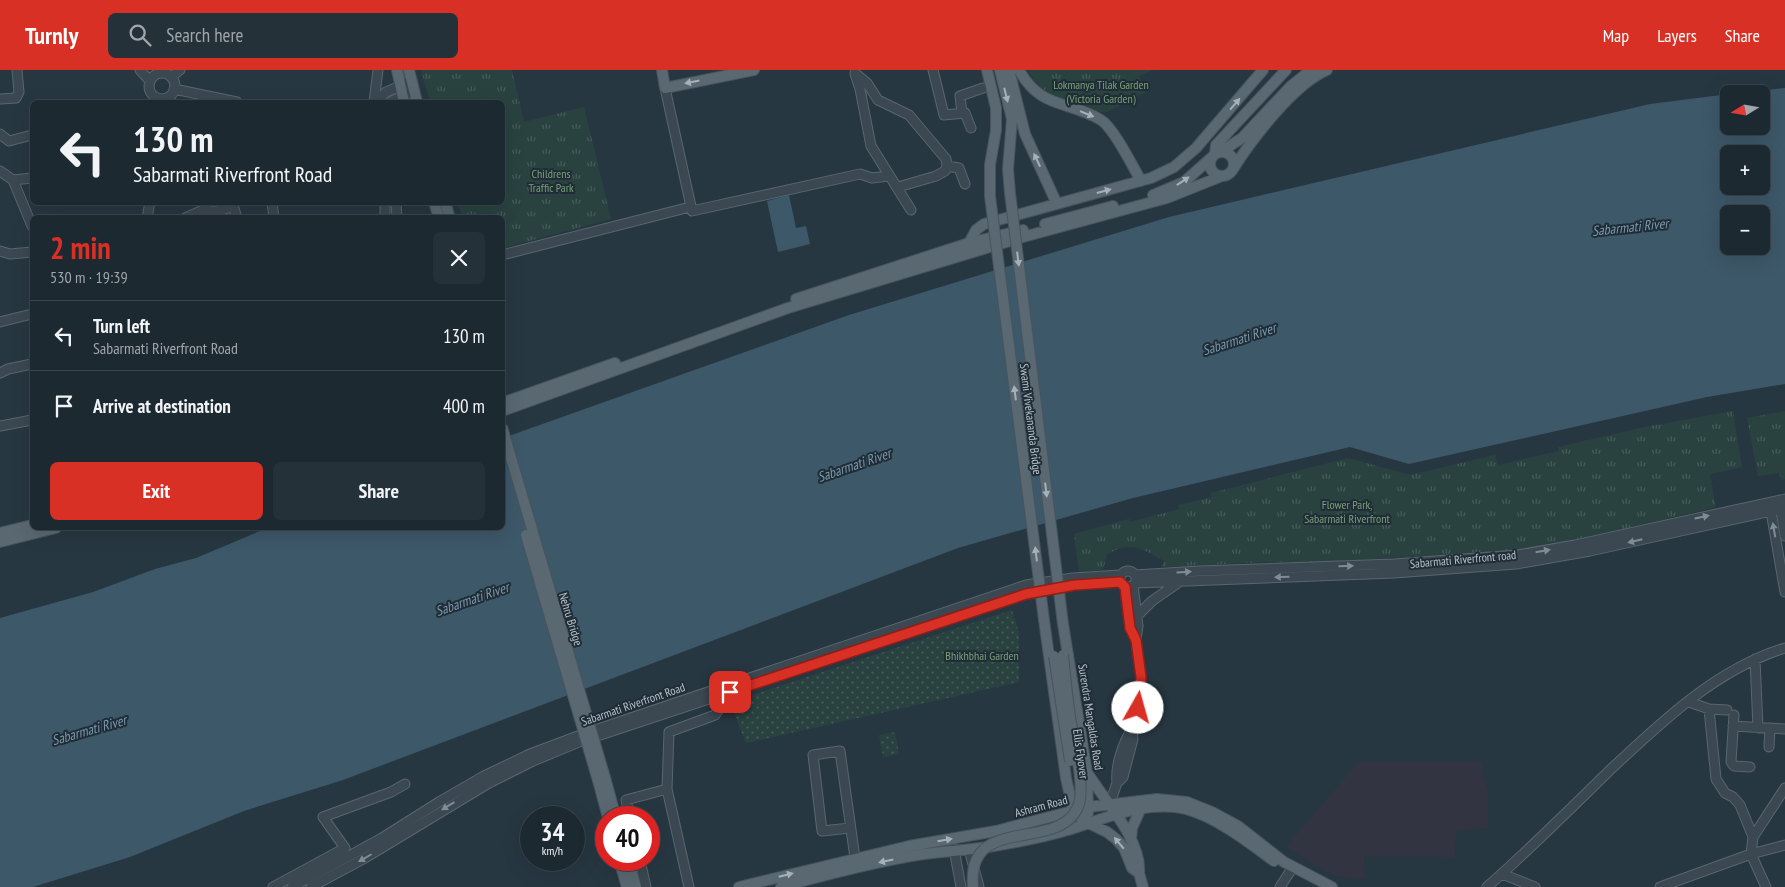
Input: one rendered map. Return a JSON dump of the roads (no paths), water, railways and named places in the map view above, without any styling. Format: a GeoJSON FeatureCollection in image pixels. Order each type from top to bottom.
{"type":"FeatureCollection","features":[{"type":"Feature","properties":{"kind":"main road"},"geometry":{"type":"LineString","coordinates":[[397,70],[402,94]]}},
{"type":"Feature","properties":{"kind":"main road"},"geometry":{"type":"LineString","coordinates":[[410,70],[416,100]]}},
{"type":"Feature","properties":{"kind":"main road"},"geometry":{"type":"LineString","coordinates":[[662,70],[665,88],[754,70]]}},
{"type":"Feature","properties":{"kind":"main road","name":"Swami Vivekananda Bridge"},"geometry":{"type":"LineString","coordinates":[[987,70],[996,108],[996,130],[990,165],[990,196],[1048,641]]}},
{"type":"Feature","properties":{"kind":"main road","name":"Swami Vivekananda Bridge"},"geometry":{"type":"LineString","coordinates":[[1000,70],[1012,119],[1008,169],[1010,193],[1064,632]]}},
{"type":"Feature","properties":{"kind":"main road"},"geometry":{"type":"LineString","coordinates":[[1009,70],[1025,134],[1057,204]]}},
{"type":"Feature","properties":{"kind":"main road"},"geometry":{"type":"LineString","coordinates":[[1019,70],[1032,89],[1052,103],[1103,121],[1119,143],[1141,181]]}},
{"type":"Feature","properties":{"kind":"main road"},"geometry":{"type":"LineString","coordinates":[[970,243],[976,230],[984,224],[1141,181],[1174,167],[1196,148],[1263,70]]}},
{"type":"Feature","properties":{"kind":"main road"},"geometry":{"type":"LineString","coordinates":[[1222,176],[1212,170],[1216,146],[1286,70]]}},
{"type":"Feature","properties":{"kind":"main road"},"geometry":{"type":"LineString","coordinates":[[505,402],[796,298],[970,243],[1163,192],[1184,182],[1216,155],[1242,138],[1290,87],[1311,70]]}},
{"type":"Feature","properties":{"kind":"main road"},"geometry":{"type":"LineString","coordinates":[[505,410],[788,308],[995,245],[1167,198],[1229,174],[1252,141],[1288,101],[1319,73],[1327,70]]}},
{"type":"Feature","properties":{"kind":"main road"},"geometry":{"type":"LineString","coordinates":[[1216,155],[1232,157],[1233,169]]}},
{"type":"Feature","properties":{"kind":"main road","name":"Nehru Bridge"},"geometry":{"type":"LineString","coordinates":[[505,438],[602,782],[606,806]]}},
{"type":"Feature","properties":{"kind":"main road","name":"Nehru Bridge"},"geometry":{"type":"LineString","coordinates":[[505,460],[602,782],[611,806]]}},
{"type":"Feature","properties":{"kind":"main road"},"geometry":{"type":"LineString","coordinates":[[0,533],[30,526]]}},
{"type":"Feature","properties":{"kind":"main road"},"geometry":{"type":"LineString","coordinates":[[0,542],[48,530]]}},
{"type":"Feature","properties":{"kind":"main road","name":"Surendra Mangaldas Road"},"geometry":{"type":"LineString","coordinates":[[1064,632],[1087,773],[1089,824]]}},
{"type":"Feature","properties":{"kind":"main road","name":"Ellis Flyover"},"geometry":{"type":"LineString","coordinates":[[973,887],[972,876],[976,860],[991,844],[1059,825],[1070,817],[1078,805],[1080,792],[1064,664],[1064,632]]}},
{"type":"Feature","properties":{"kind":"main road"},"geometry":{"type":"LineString","coordinates":[[1048,641],[1066,778],[1073,810],[1089,824],[1116,839],[1124,848],[1132,868],[1139,873]]}},
{"type":"Feature","properties":{"kind":"main road","name":"Ellis Flyover"},"geometry":{"type":"LineString","coordinates":[[966,887],[965,878],[969,859],[976,847],[994,836],[1054,821],[1065,814],[1072,803],[1071,769],[1054,656],[1048,641]]}},
{"type":"Feature","properties":{"kind":"main road"},"geometry":{"type":"LineString","coordinates":[[1087,773],[1110,803],[1131,840],[1140,863],[1139,873],[1143,887]]}},
{"type":"Feature","properties":{"kind":"main road","name":"Ashram Road"},"geometry":{"type":"LineString","coordinates":[[739,887],[909,846],[996,832],[1073,810],[1110,803],[1157,800],[1187,802],[1238,826],[1291,869],[1332,887]]}},
{"type":"Feature","properties":{"kind":"main road"},"geometry":{"type":"LineString","coordinates":[[1131,840],[1132,828],[1140,808]]}},
{"type":"Feature","properties":{"kind":"main road","name":"Ashram Road"},"geometry":{"type":"LineString","coordinates":[[781,887],[797,885],[885,861],[1054,834],[1140,808],[1186,809],[1234,833],[1318,887]]}},
{"type":"Feature","properties":{"kind":"main road"},"geometry":{"type":"LineString","coordinates":[[622,871],[627,887]]}},
{"type":"Feature","properties":{"kind":"main road"},"geometry":{"type":"LineString","coordinates":[[631,871],[636,887]]}},
{"type":"Feature","properties":{"kind":"main road"},"geometry":{"type":"LineString","coordinates":[[632,876],[644,887]]}},
{"type":"Feature","properties":{"kind":"street"},"geometry":{"type":"LineString","coordinates":[[0,99],[16,98],[19,92],[17,70]]}},
{"type":"Feature","properties":{"kind":"street"},"geometry":{"type":"LineString","coordinates":[[140,70],[150,81],[152,93],[158,98],[164,100],[170,96],[174,89]]}},
{"type":"Feature","properties":{"kind":"street"},"geometry":{"type":"LineString","coordinates":[[150,81],[156,75],[180,70]]}},
{"type":"Feature","properties":{"kind":"street"},"geometry":{"type":"LineString","coordinates":[[375,100],[378,70]]}},
{"type":"Feature","properties":{"kind":"street"},"geometry":{"type":"LineString","coordinates":[[934,70],[944,115],[966,114],[971,128]]}},
{"type":"Feature","properties":{"kind":"street"},"geometry":{"type":"LineString","coordinates":[[854,71],[867,83],[878,100],[909,115],[936,144],[946,159],[947,166],[945,171],[936,176],[898,187]]}},
{"type":"Feature","properties":{"kind":"street"},"geometry":{"type":"LineString","coordinates":[[854,71],[860,89],[871,146],[911,210]]}},
{"type":"Feature","properties":{"kind":"street"},"geometry":{"type":"LineString","coordinates":[[166,74],[174,89]]}},
{"type":"Feature","properties":{"kind":"street"},"geometry":{"type":"LineString","coordinates":[[377,100],[386,92],[402,94],[413,86]]}},
{"type":"Feature","properties":{"kind":"street"},"geometry":{"type":"LineString","coordinates":[[665,88],[690,207],[694,211],[860,174],[872,178],[889,176]]}},
{"type":"Feature","properties":{"kind":"street"},"geometry":{"type":"LineString","coordinates":[[962,113],[959,99],[961,94],[983,88]]}},
{"type":"Feature","properties":{"kind":"street"},"geometry":{"type":"LineString","coordinates":[[174,89],[227,100]]}},
{"type":"Feature","properties":{"kind":"street"},"geometry":{"type":"LineString","coordinates":[[0,134],[9,141],[30,136]]}},
{"type":"Feature","properties":{"kind":"street"},"geometry":{"type":"LineString","coordinates":[[947,166],[959,168],[965,184]]}},
{"type":"Feature","properties":{"kind":"street"},"geometry":{"type":"LineString","coordinates":[[0,171],[13,180],[30,221]]}},
{"type":"Feature","properties":{"kind":"street"},"geometry":{"type":"LineString","coordinates":[[13,180],[30,178]]}},
{"type":"Feature","properties":{"kind":"street"},"geometry":{"type":"LineString","coordinates":[[190,215],[205,206],[209,211],[218,210],[228,205]]}},
{"type":"Feature","properties":{"kind":"street"},"geometry":{"type":"LineString","coordinates":[[505,254],[690,207]]}},
{"type":"Feature","properties":{"kind":"street"},"geometry":{"type":"LineString","coordinates":[[0,251],[10,254],[30,252]]}},
{"type":"Feature","properties":{"kind":"street"},"geometry":{"type":"LineString","coordinates":[[0,322],[30,314]]}},
{"type":"Feature","properties":{"kind":"street"},"geometry":{"type":"LineString","coordinates":[[0,373],[8,369],[30,364]]}},
{"type":"Feature","properties":{"kind":"street"},"geometry":{"type":"LineString","coordinates":[[1,424],[30,420]]}},
{"type":"Feature","properties":{"kind":"street"},"geometry":{"type":"LineString","coordinates":[[1778,505],[1785,536]]}},
{"type":"Feature","properties":{"kind":"street"},"geometry":{"type":"LineString","coordinates":[[1778,505],[1785,592]]}},
{"type":"Feature","properties":{"kind":"street","name":"Sabarmati Riverfront road"},"geometry":{"type":"LineString","coordinates":[[1128,581],[1228,574],[1394,573],[1516,560],[1590,551],[1778,505]]}},
{"type":"Feature","properties":{"kind":"street","name":"Sabarmati Riverfront road"},"geometry":{"type":"LineString","coordinates":[[1128,581],[1183,580],[1228,574]]}},
{"type":"Feature","properties":{"kind":"street","name":"Sabarmati Riverfront Road"},"geometry":{"type":"LineString","coordinates":[[312,887],[397,834],[439,802],[530,754],[595,730],[718,693],[1026,585],[1073,578],[1128,581]]}},
{"type":"Feature","properties":{"kind":"street"},"geometry":{"type":"LineString","coordinates":[[1137,616],[1152,601],[1183,580]]}},
{"type":"Feature","properties":{"kind":"street"},"geometry":{"type":"LineString","coordinates":[[1110,803],[1117,783],[1116,774],[1126,738],[1132,729],[1140,698],[1141,677],[1136,640],[1137,616],[1128,581]]}},
{"type":"Feature","properties":{"kind":"street"},"geometry":{"type":"LineString","coordinates":[[1128,581],[1130,628],[1136,640]]}},
{"type":"Feature","properties":{"kind":"street"},"geometry":{"type":"LineString","coordinates":[[1487,887],[1646,736],[1729,672],[1755,659],[1785,648]]}},
{"type":"Feature","properties":{"kind":"street"},"geometry":{"type":"LineString","coordinates":[[1755,659],[1758,728]]}},
{"type":"Feature","properties":{"kind":"street"},"geometry":{"type":"LineString","coordinates":[[689,887],[667,789],[669,732],[715,715],[720,707],[718,693]]}},
{"type":"Feature","properties":{"kind":"street"},"geometry":{"type":"LineString","coordinates":[[1689,702],[1709,709],[1730,713],[1733,726],[1731,762],[1734,766],[1750,768]]}},
{"type":"Feature","properties":{"kind":"street"},"geometry":{"type":"LineString","coordinates":[[1709,709],[1716,779],[1725,794],[1733,797],[1740,805],[1753,836]]}},
{"type":"Feature","properties":{"kind":"street"},"geometry":{"type":"LineString","coordinates":[[1733,726],[1785,729]]}},
{"type":"Feature","properties":{"kind":"street"},"geometry":{"type":"LineString","coordinates":[[1769,747],[1770,728]]}},
{"type":"Feature","properties":{"kind":"street"},"geometry":{"type":"LineString","coordinates":[[850,828],[822,831],[813,755],[840,751],[855,858]]}},
{"type":"Feature","properties":{"kind":"street"},"geometry":{"type":"LineString","coordinates":[[273,887],[323,866],[345,848],[323,817],[391,792],[405,784]]}},
{"type":"Feature","properties":{"kind":"street"},"geometry":{"type":"LineString","coordinates":[[1766,887],[1751,854],[1753,836],[1785,788]]}},
{"type":"Feature","properties":{"kind":"street"},"geometry":{"type":"LineString","coordinates":[[627,806],[626,800],[667,789]]}},
{"type":"Feature","properties":{"kind":"street","name":"Sabarmati Riverfront Road"},"geometry":{"type":"LineString","coordinates":[[292,887],[323,866],[397,834]]}},
{"type":"Feature","properties":{"kind":"street"},"geometry":{"type":"LineString","coordinates":[[1660,887],[1751,854],[1785,845]]}},
{"type":"Feature","properties":{"kind":"street"},"geometry":{"type":"LineString","coordinates":[[954,849],[961,887]]}},
{"type":"Feature","properties":{"kind":"street"},"geometry":{"type":"LineString","coordinates":[[969,849],[980,887]]}},
{"type":"Feature","properties":{"kind":"street"},"geometry":{"type":"LineString","coordinates":[[1280,887],[1291,869]]}},
{"type":"Feature","properties":{"kind":"street"},"geometry":{"type":"LineString","coordinates":[[642,871],[644,887]]}},
{"type":"Feature","properties":{"kind":"street"},"geometry":{"type":"LineString","coordinates":[[1502,874],[1535,887]]}},
{"type":"Feature","properties":{"kind":"water","name":"Sabarmati River"},"geometry":{"type":"Polygon","coordinates":[[[1785,88],[1785,384],[1707,397],[1409,464],[1350,447],[1133,498],[958,548],[343,780],[244,811],[130,857],[33,887],[0,887],[0,618],[93,592],[155,569],[196,558],[262,530],[505,530],[505,437],[849,315],[1169,217],[1650,104],[1720,95],[1720,135],[1770,135],[1770,90],[1785,88]]]}},
{"type":"Feature","properties":{"kind":"water"},"geometry":{"type":"Polygon","coordinates":[[[789,195],[796,228],[806,226],[810,244],[778,252],[767,201],[789,195]]]}},
{"type":"Feature","properties":{"kind":"park label","name":"Lokmanya Tilak Garden (Victoria Garden)"},"geometry":{"type":"Point","coordinates":[1101,91]}},
{"type":"Feature","properties":{"kind":"park label","name":"Childrens Traffic Park"},"geometry":{"type":"Point","coordinates":[551,180]}},
{"type":"Feature","properties":{"kind":"park label","name":"Flower Park, Sabarmati Riverfront"},"geometry":{"type":"Point","coordinates":[1347,511]}},
{"type":"Feature","properties":{"kind":"park label","name":"Bhikhbhai Garden"},"geometry":{"type":"Point","coordinates":[982,655]}}]}
